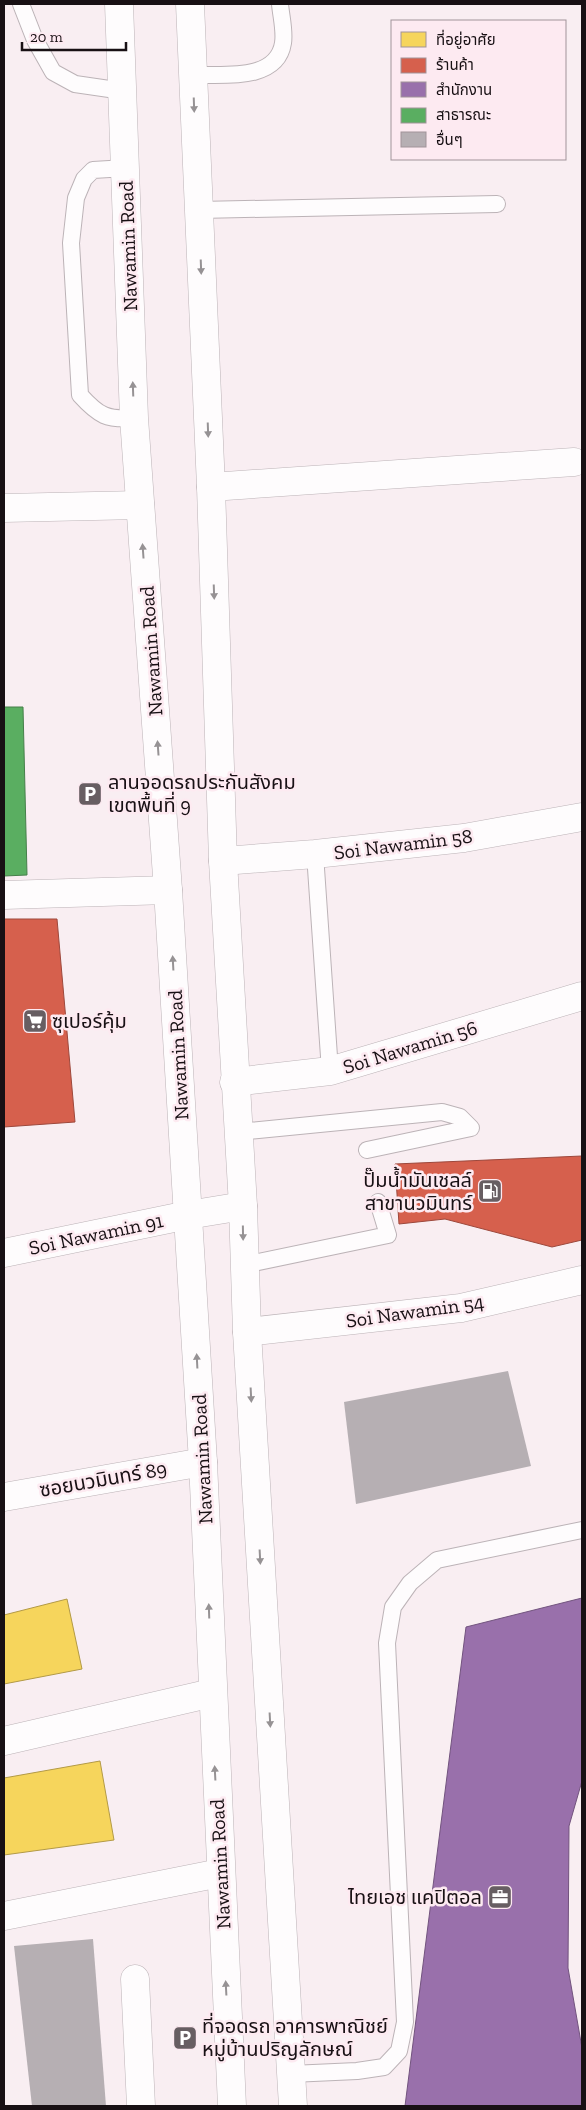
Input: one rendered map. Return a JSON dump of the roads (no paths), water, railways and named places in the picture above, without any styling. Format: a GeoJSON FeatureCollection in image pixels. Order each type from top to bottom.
{"type":"FeatureCollection","features":[{"type":"Feature","properties":{"kind":"main road","name":"Nawamin Road"},"geometry":{"type":"LineString","coordinates":[[119,4],[134,418],[168,890],[203,1462],[220,1873],[232,2106]]}},
{"type":"Feature","properties":{"kind":"main road"},"geometry":{"type":"LineString","coordinates":[[190,4],[223,861],[234,1082],[243,1206],[247,1332],[293,2106]]}},
{"type":"Feature","properties":{"kind":"main road"},"geometry":{"type":"LineString","coordinates":[[210,487],[574,462]]}},
{"type":"Feature","properties":{"kind":"main road"},"geometry":{"type":"LineString","coordinates":[[4,508],[140,505]]}},
{"type":"Feature","properties":{"kind":"main road","name":"Soi Nawamin 58"},"geometry":{"type":"LineString","coordinates":[[223,861],[315,854],[464,838],[582,817]]}},
{"type":"Feature","properties":{"kind":"main road"},"geometry":{"type":"LineString","coordinates":[[4,895],[168,890]]}},
{"type":"Feature","properties":{"kind":"main road","name":"Soi Nawamin 56"},"geometry":{"type":"LineString","coordinates":[[234,1082],[330,1071],[582,996]]}},
{"type":"Feature","properties":{"kind":"main road","name":"Soi Nawamin 91"},"geometry":{"type":"LineString","coordinates":[[4,1253],[188,1215],[243,1206]]}},
{"type":"Feature","properties":{"kind":"main road","name":"Soi Nawamin 54"},"geometry":{"type":"LineString","coordinates":[[247,1332],[462,1308],[582,1280]]}},
{"type":"Feature","properties":{"kind":"main road","name":"ซอยนวมินทร์ 89"},"geometry":{"type":"LineString","coordinates":[[4,1497],[203,1462]]}},
{"type":"Feature","properties":{"kind":"main road"},"geometry":{"type":"LineString","coordinates":[[4,1741],[212,1693]]}},
{"type":"Feature","properties":{"kind":"main road"},"geometry":{"type":"LineString","coordinates":[[4,1916],[220,1873]]}},
{"type":"Feature","properties":{"kind":"main road"},"geometry":{"type":"LineString","coordinates":[[135,1979],[141,2106]]}},
{"type":"Feature","properties":{"kind":"lane"},"geometry":{"type":"LineString","coordinates":[[21,4],[35,40],[53,72],[75,84],[123,92]]}},
{"type":"Feature","properties":{"kind":"lane"},"geometry":{"type":"LineString","coordinates":[[193,75],[258,72],[274,62],[283,43],[280,4]]}},
{"type":"Feature","properties":{"kind":"lane"},"geometry":{"type":"LineString","coordinates":[[126,168],[93,170],[84,179],[76,198],[71,243],[80,395],[94,411],[113,419],[134,418]]}},
{"type":"Feature","properties":{"kind":"lane"},"geometry":{"type":"LineString","coordinates":[[199,210],[497,204]]}},
{"type":"Feature","properties":{"kind":"lane"},"geometry":{"type":"LineString","coordinates":[[315,854],[330,1071]]}},
{"type":"Feature","properties":{"kind":"lane"},"geometry":{"type":"LineString","coordinates":[[238,1132],[442,1112],[460,1117],[471,1128],[367,1150]]}},
{"type":"Feature","properties":{"kind":"lane"},"geometry":{"type":"LineString","coordinates":[[244,1264],[388,1235],[378,1202]]}},
{"type":"Feature","properties":{"kind":"lane"},"geometry":{"type":"LineString","coordinates":[[291,2074],[357,2071],[384,2066],[399,2051],[404,2013],[387,1643],[393,1607],[410,1582],[437,1560],[582,1530]]}},
{"type":"Feature","properties":{"kind":"place","name":"ลานจอดรถประกันสังคม เขตพื้นที่ 9"},"geometry":{"type":"Point","coordinates":[90,794]}},
{"type":"Feature","properties":{"kind":"place","name":"ซุเปอร์คุ้ม"},"geometry":{"type":"Point","coordinates":[35,1021]}},
{"type":"Feature","properties":{"kind":"place","name":"ปั๊มน้ำมันเชลล์ สาขานวมินทร์"},"geometry":{"type":"Point","coordinates":[490,1191]}},
{"type":"Feature","properties":{"kind":"place","name":"ไทยเอช แคปิตอล"},"geometry":{"type":"Point","coordinates":[500,1897]}},
{"type":"Feature","properties":{"kind":"place","name":"ที่จอดรถ อาคารพาณิชย์ หมู่บ้านปริญลักษณ์"},"geometry":{"type":"Point","coordinates":[185,2038]}}]}
